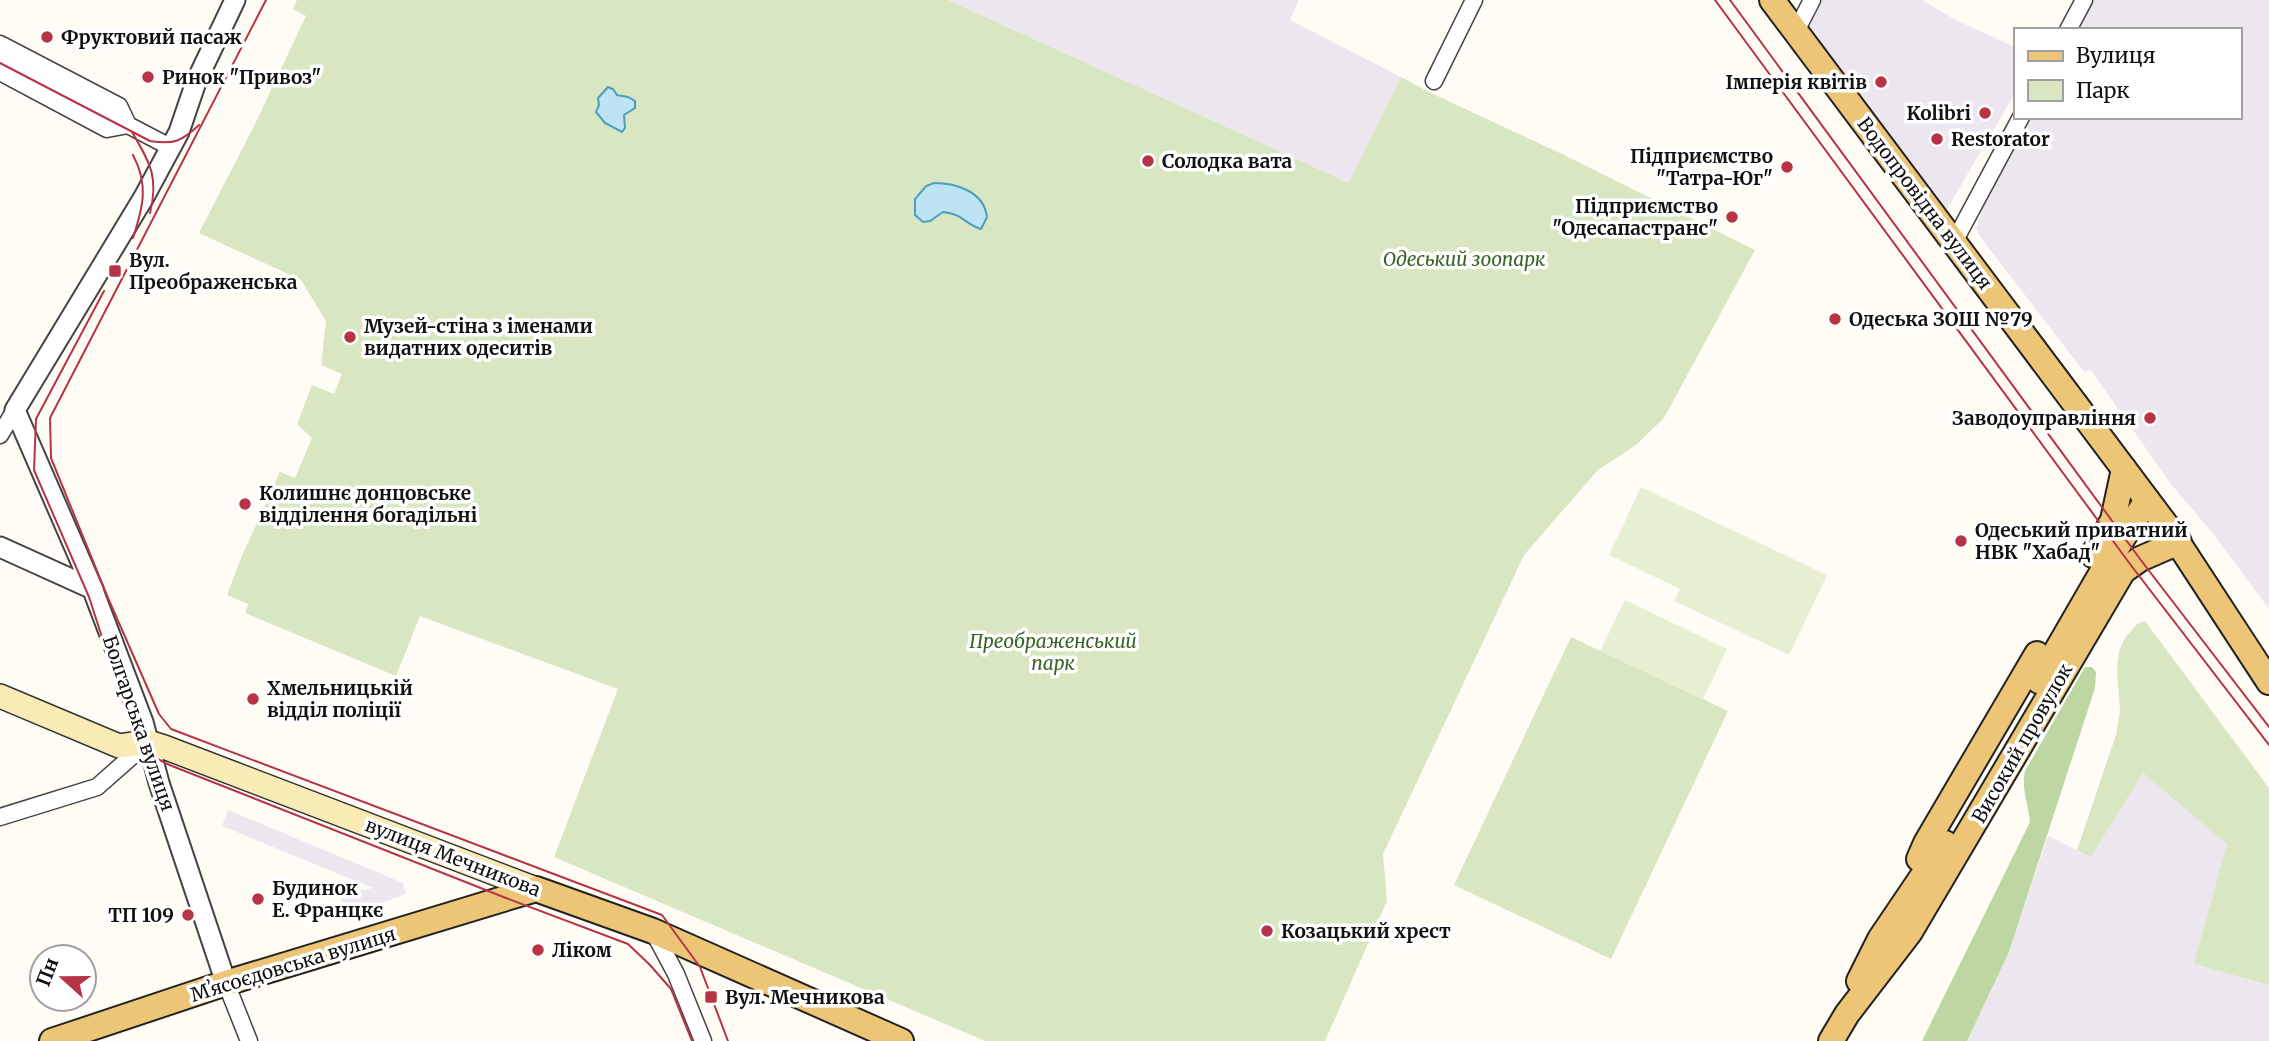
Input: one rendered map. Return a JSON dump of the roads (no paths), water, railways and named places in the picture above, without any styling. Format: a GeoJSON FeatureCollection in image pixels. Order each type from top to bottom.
{"type":"FeatureCollection","features":[{"type":"Feature","properties":{"kind":"main road","name":"Водопровідна вулиця"},"geometry":{"type":"LineString","coordinates":[[1772,0],[2179,542],[2269,682]]}},
{"type":"Feature","properties":{"kind":"main road","name":"Високий провулок"},"geometry":{"type":"LineString","coordinates":[[1884,965],[1902,922],[1915,869],[1926,843],[2113,520],[2124,469]]}},
{"type":"Feature","properties":{"kind":"main road","name":"Високий провулок"},"geometry":{"type":"LineString","coordinates":[[1847,1014],[1870,957],[1907,896],[1948,839],[2112,555],[2147,500]]}},
{"type":"Feature","properties":{"kind":"main road","name":"Високий провулок"},"geometry":{"type":"LineString","coordinates":[[1831,1041],[1847,1014],[1910,932],[2123,571],[2140,559],[2179,542]]}},
{"type":"Feature","properties":{"kind":"main road","name":"вулиця Мечникова"},"geometry":{"type":"LineString","coordinates":[[0,696],[119,746],[148,742],[653,931],[901,1041]]}},
{"type":"Feature","properties":{"kind":"main road","name":"Мʼясоєдовська вулиця"},"geometry":{"type":"LineString","coordinates":[[51,1041],[226,983],[536,889]]}},
{"type":"Feature","properties":{"kind":"street"},"geometry":{"type":"LineString","coordinates":[[0,435],[144,197],[180,132],[195,82],[235,0]]}},
{"type":"Feature","properties":{"kind":"street"},"geometry":{"type":"LineString","coordinates":[[190,103],[204,86],[247,0]]}},
{"type":"Feature","properties":{"kind":"street"},"geometry":{"type":"LineString","coordinates":[[1434,81],[1474,0]]}},
{"type":"Feature","properties":{"kind":"street"},"geometry":{"type":"LineString","coordinates":[[1796,31],[1812,0]]}},
{"type":"Feature","properties":{"kind":"street"},"geometry":{"type":"LineString","coordinates":[[2069,28],[2084,0]]}},
{"type":"Feature","properties":{"kind":"street"},"geometry":{"type":"LineString","coordinates":[[0,44],[119,106],[128,125]]}},
{"type":"Feature","properties":{"kind":"street"},"geometry":{"type":"LineString","coordinates":[[0,58],[170,147]]}},
{"type":"Feature","properties":{"kind":"street"},"geometry":{"type":"LineString","coordinates":[[0,72],[107,129],[128,125]]}},
{"type":"Feature","properties":{"kind":"street"},"geometry":{"type":"LineString","coordinates":[[1954,242],[2020,119]]}},
{"type":"Feature","properties":{"kind":"street","name":"Болгарська вулиця"},"geometry":{"type":"LineString","coordinates":[[15,410],[93,589],[143,722],[226,983],[249,1041]]}},
{"type":"Feature","properties":{"kind":"street"},"geometry":{"type":"LineString","coordinates":[[0,547],[93,589]]}},
{"type":"Feature","properties":{"kind":"street"},"geometry":{"type":"LineString","coordinates":[[0,817],[97,788],[148,742]]}},
{"type":"Feature","properties":{"kind":"street"},"geometry":{"type":"LineString","coordinates":[[653,931],[676,974],[703,1041]]}},
{"type":"Feature","properties":{"kind":"water"},"geometry":{"type":"Polygon","coordinates":[[[608,87],[617,95],[635,101],[635,108],[624,115],[625,128],[622,132],[605,123],[596,112],[598,98],[608,87]]]}},
{"type":"Feature","properties":{"kind":"water"},"geometry":{"type":"Polygon","coordinates":[[[934,183],[959,187],[974,195],[985,208],[987,217],[981,229],[950,213],[943,212],[930,221],[923,222],[915,215],[915,199],[926,186],[934,183]]]}},
{"type":"Feature","properties":{"kind":"tram line"},"geometry":{"type":"LineString","coordinates":[[266,0],[50,418],[51,458],[159,714],[171,729],[662,915],[700,967],[728,1041]]}},
{"type":"Feature","properties":{"kind":"tram line"},"geometry":{"type":"LineString","coordinates":[[1715,0],[2130,564],[2269,745]]}},
{"type":"Feature","properties":{"kind":"tram line"},"geometry":{"type":"LineString","coordinates":[[1730,0],[2140,559],[2269,727]]}},
{"type":"Feature","properties":{"kind":"tram line"},"geometry":{"type":"LineString","coordinates":[[0,63],[150,141],[177,140],[199,125]]}},
{"type":"Feature","properties":{"kind":"tram line"},"geometry":{"type":"LineString","coordinates":[[132,132],[151,171],[154,190],[150,213]]}},
{"type":"Feature","properties":{"kind":"tram line"},"geometry":{"type":"LineString","coordinates":[[133,155],[141,176],[143,196],[133,238]]}},
{"type":"Feature","properties":{"kind":"tram line"},"geometry":{"type":"LineString","coordinates":[[104,291],[36,419],[34,470],[89,597],[132,730],[139,743],[153,756],[172,766],[628,944],[671,989],[692,1041]]}},
{"type":"Feature","properties":{"kind":"place","name":"Фруктовий пасаж"},"geometry":{"type":"Point","coordinates":[47,37]}},
{"type":"Feature","properties":{"kind":"place","name":"Ринок \"Привоз\""},"geometry":{"type":"Point","coordinates":[148,77]}},
{"type":"Feature","properties":{"kind":"place","name":"Імперія квітів"},"geometry":{"type":"Point","coordinates":[1881,82]}},
{"type":"Feature","properties":{"kind":"place","name":"Kolibri"},"geometry":{"type":"Point","coordinates":[1985,113]}},
{"type":"Feature","properties":{"kind":"place","name":"Restorator"},"geometry":{"type":"Point","coordinates":[1937,139]}},
{"type":"Feature","properties":{"kind":"place","name":"Солодка вата"},"geometry":{"type":"Point","coordinates":[1148,161]}},
{"type":"Feature","properties":{"kind":"place","name":"Підприємство \"Татра-Юг\""},"geometry":{"type":"Point","coordinates":[1787,167]}},
{"type":"Feature","properties":{"kind":"place","name":"Підприємство \"Одесапастранс\""},"geometry":{"type":"Point","coordinates":[1732,217]}},
{"type":"Feature","properties":{"kind":"place","name":"Вул. Преображенська"},"geometry":{"type":"Point","coordinates":[115,271]}},
{"type":"Feature","properties":{"kind":"place","name":"Одеська ЗОШ №79"},"geometry":{"type":"Point","coordinates":[1835,319]}},
{"type":"Feature","properties":{"kind":"place","name":"Музей-стіна з іменами видатних одеситів"},"geometry":{"type":"Point","coordinates":[350,337]}},
{"type":"Feature","properties":{"kind":"place","name":"Заводоуправління"},"geometry":{"type":"Point","coordinates":[2150,418]}},
{"type":"Feature","properties":{"kind":"place","name":"Колишнє донцовське відділення богадільні"},"geometry":{"type":"Point","coordinates":[245,504]}},
{"type":"Feature","properties":{"kind":"place","name":"Одеський приватний НВК \"Хабад\""},"geometry":{"type":"Point","coordinates":[1961,541]}},
{"type":"Feature","properties":{"kind":"place","name":"Хмельницькій відділ поліції"},"geometry":{"type":"Point","coordinates":[253,699]}},
{"type":"Feature","properties":{"kind":"place","name":"Будинок Е. Францкє"},"geometry":{"type":"Point","coordinates":[258,899]}},
{"type":"Feature","properties":{"kind":"place","name":"ТП 109"},"geometry":{"type":"Point","coordinates":[188,915]}},
{"type":"Feature","properties":{"kind":"place","name":"Козацький хрест"},"geometry":{"type":"Point","coordinates":[1267,931]}},
{"type":"Feature","properties":{"kind":"place","name":"Ліком"},"geometry":{"type":"Point","coordinates":[538,950]}},
{"type":"Feature","properties":{"kind":"place","name":"Вул. Мечникова"},"geometry":{"type":"Point","coordinates":[711,997]}},
{"type":"Feature","properties":{"kind":"park label","name":"Одеський зоопарк"},"geometry":{"type":"Point","coordinates":[1464,259]}},
{"type":"Feature","properties":{"kind":"park label","name":"Преображенський парк"},"geometry":{"type":"Point","coordinates":[1053,652]}}]}
